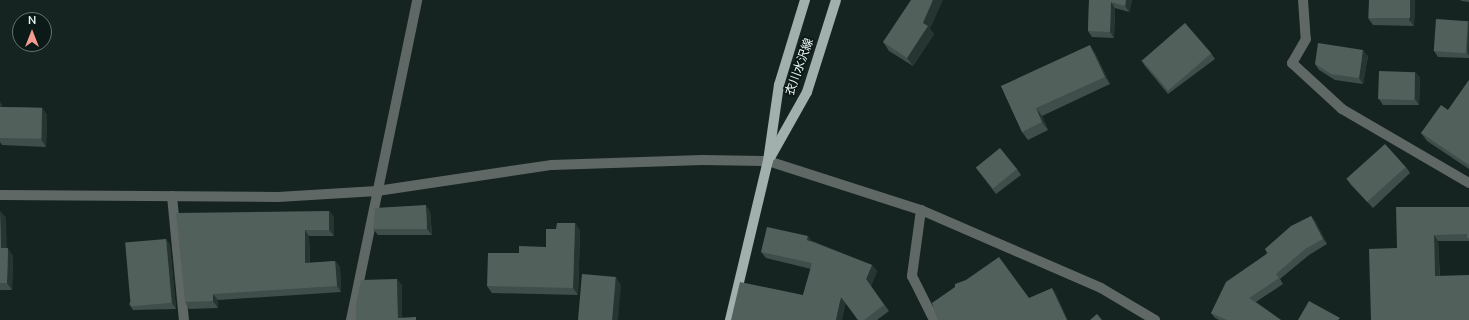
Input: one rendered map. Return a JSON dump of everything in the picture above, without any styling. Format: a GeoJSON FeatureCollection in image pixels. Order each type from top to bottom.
{"type":"FeatureCollection","features":[{"type":"Feature","properties":{"kind":"main road","name":"衣川水沢線"},"geometry":{"type":"LineString","coordinates":[[730,320],[768,161],[779,85],[805,0]]}},
{"type":"Feature","properties":{"kind":"main road","name":"衣川水沢線"},"geometry":{"type":"LineString","coordinates":[[768,161],[807,92],[836,0]]}},
{"type":"Feature","properties":{"kind":"street"},"geometry":{"type":"LineString","coordinates":[[351,320],[417,0]]}},
{"type":"Feature","properties":{"kind":"street"},"geometry":{"type":"LineString","coordinates":[[1303,0],[1306,39],[1292,63],[1342,109],[1469,183]]}},
{"type":"Feature","properties":{"kind":"street"},"geometry":{"type":"LineString","coordinates":[[0,195],[278,197],[378,191],[552,165],[702,160],[768,161],[921,210],[1101,288],[1155,320]]}},
{"type":"Feature","properties":{"kind":"street"},"geometry":{"type":"LineString","coordinates":[[172,196],[184,320]]}},
{"type":"Feature","properties":{"kind":"street"},"geometry":{"type":"LineString","coordinates":[[921,210],[912,276],[934,320]]}},
{"type":"Feature","properties":{"kind":"building"},"geometry":{"type":"Polygon","coordinates":[[[911,0],[933,0],[923,23],[928,26],[907,58],[883,42],[911,0]]]}},
{"type":"Feature","properties":{"kind":"building"},"geometry":{"type":"Polygon","coordinates":[[[1089,0],[1126,0],[1125,6],[1111,2],[1110,32],[1088,31],[1089,0]]]}},
{"type":"Feature","properties":{"kind":"building"},"geometry":{"type":"Polygon","coordinates":[[[1369,0],[1410,0],[1410,18],[1369,18],[1369,0]]]}},
{"type":"Feature","properties":{"kind":"building"},"geometry":{"type":"Polygon","coordinates":[[[1436,19],[1468,21],[1466,53],[1434,51],[1436,19]]]}},
{"type":"Feature","properties":{"kind":"building"},"geometry":{"type":"Polygon","coordinates":[[[1185,23],[1211,53],[1168,91],[1142,60],[1185,23]]]}},
{"type":"Feature","properties":{"kind":"building"},"geometry":{"type":"Polygon","coordinates":[[[1318,43],[1363,50],[1359,78],[1331,74],[1315,64],[1318,43]]]}},
{"type":"Feature","properties":{"kind":"building"},"geometry":{"type":"Polygon","coordinates":[[[1090,45],[1105,77],[1036,108],[1042,122],[1022,132],[1001,86],[1090,45]]]}},
{"type":"Feature","properties":{"kind":"building"},"geometry":{"type":"Polygon","coordinates":[[[1379,71],[1415,72],[1414,100],[1378,99],[1379,71]]]}},
{"type":"Feature","properties":{"kind":"building"},"geometry":{"type":"Polygon","coordinates":[[[1469,80],[1469,165],[1421,133],[1441,105],[1448,110],[1469,80]]]}},
{"type":"Feature","properties":{"kind":"building"},"geometry":{"type":"Polygon","coordinates":[[[0,107],[42,108],[41,139],[0,138],[0,107]]]}},
{"type":"Feature","properties":{"kind":"building"},"geometry":{"type":"Polygon","coordinates":[[[1385,144],[1406,167],[1367,202],[1346,179],[1385,144]]]}},
{"type":"Feature","properties":{"kind":"building"},"geometry":{"type":"Polygon","coordinates":[[[1000,148],[1017,169],[993,188],[976,168],[1000,148]]]}},
{"type":"Feature","properties":{"kind":"building"},"geometry":{"type":"Polygon","coordinates":[[[426,205],[427,229],[373,229],[375,208],[426,205]]]}},
{"type":"Feature","properties":{"kind":"building"},"geometry":{"type":"Polygon","coordinates":[[[1396,207],[1469,207],[1469,238],[1467,238],[1467,234],[1434,235],[1435,276],[1469,275],[1469,320],[1371,320],[1369,249],[1397,248],[1396,207]]]}},
{"type":"Feature","properties":{"kind":"building"},"geometry":{"type":"Polygon","coordinates":[[[0,211],[1,248],[8,248],[7,283],[0,283],[0,211]]]}},
{"type":"Feature","properties":{"kind":"building"},"geometry":{"type":"Polygon","coordinates":[[[329,211],[329,230],[305,230],[305,263],[335,261],[337,286],[213,294],[213,301],[185,302],[176,213],[329,211]]]}},
{"type":"Feature","properties":{"kind":"building"},"geometry":{"type":"Polygon","coordinates":[[[1311,216],[1323,239],[1305,249],[1276,274],[1279,278],[1249,298],[1281,320],[1227,320],[1211,313],[1226,282],[1268,253],[1265,249],[1291,226],[1311,216]]]}},
{"type":"Feature","properties":{"kind":"building"},"geometry":{"type":"Polygon","coordinates":[[[557,223],[575,223],[573,288],[487,286],[488,253],[519,253],[519,246],[546,247],[546,229],[556,229],[557,223]]]}},
{"type":"Feature","properties":{"kind":"building"},"geometry":{"type":"Polygon","coordinates":[[[767,227],[808,236],[807,240],[872,265],[866,279],[884,305],[864,320],[858,320],[841,297],[836,320],[731,320],[740,282],[803,295],[812,263],[761,252],[767,227]]]}},
{"type":"Feature","properties":{"kind":"building"},"geometry":{"type":"Polygon","coordinates":[[[166,239],[172,303],[131,306],[125,243],[166,239]]]}},
{"type":"Feature","properties":{"kind":"building"},"geometry":{"type":"Polygon","coordinates":[[[999,257],[1029,298],[1052,288],[1067,320],[938,320],[932,303],[955,287],[955,284],[966,280],[999,257]]]}},
{"type":"Feature","properties":{"kind":"building"},"geometry":{"type":"Polygon","coordinates":[[[582,274],[616,277],[612,320],[578,320],[582,274]]]}},
{"type":"Feature","properties":{"kind":"building"},"geometry":{"type":"Polygon","coordinates":[[[397,279],[398,318],[416,317],[416,320],[356,320],[356,304],[361,280],[397,279]]]}},
{"type":"Feature","properties":{"kind":"building"},"geometry":{"type":"Polygon","coordinates":[[[1309,301],[1340,318],[1338,320],[1298,320],[1309,301]]]}},
{"type":"Feature","properties":{"kind":"building"},"geometry":{"type":"Polygon","coordinates":[[[1097,314],[1102,320],[1090,320],[1097,314]]]}}]}
